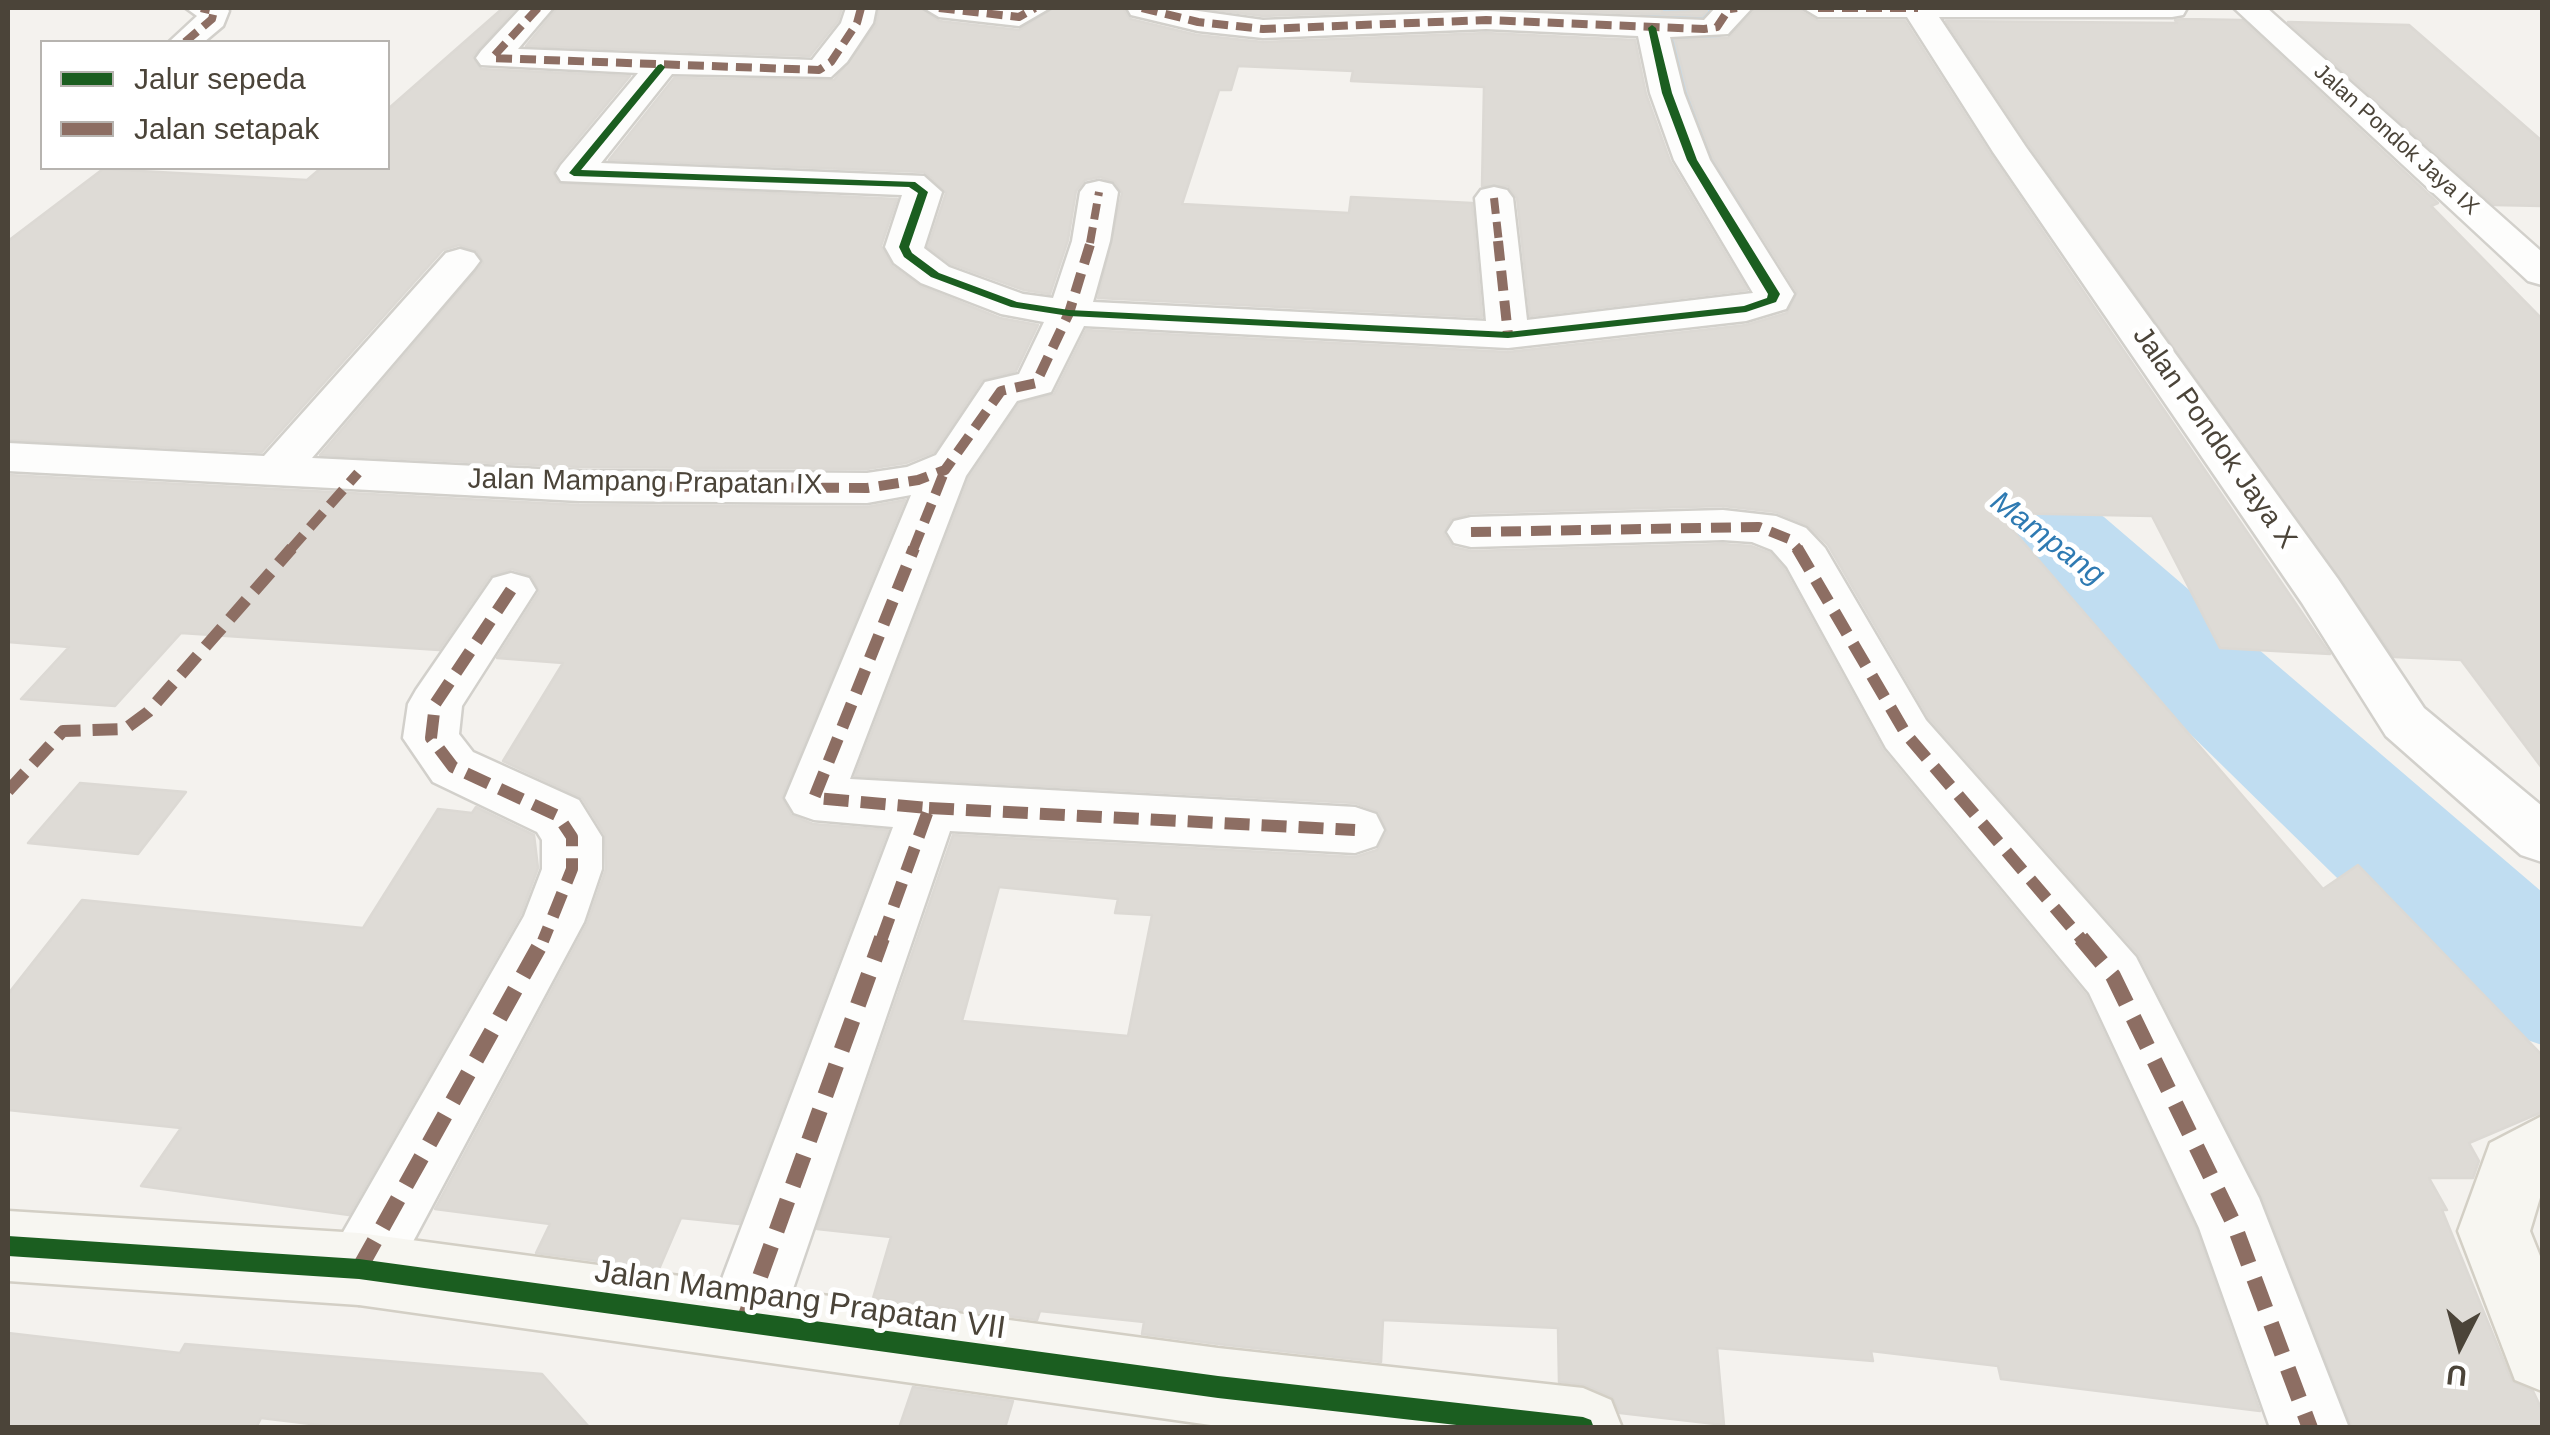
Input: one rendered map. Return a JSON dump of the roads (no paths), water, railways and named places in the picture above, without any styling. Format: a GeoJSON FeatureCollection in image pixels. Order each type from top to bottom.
{"type":"FeatureCollection","features":[{"type":"Feature","properties":{"kind":"street"},"geometry":{"type":"LineString","coordinates":[[186,40],[212,19],[214,11],[201,8]]}},
{"type":"Feature","properties":{"kind":"street"},"geometry":{"type":"LineString","coordinates":[[538,8],[492,58],[818,70],[831,62],[857,23],[860,8]]}},
{"type":"Feature","properties":{"kind":"street"},"geometry":{"type":"LineString","coordinates":[[940,8],[1024,12]]}},
{"type":"Feature","properties":{"kind":"street"},"geometry":{"type":"LineString","coordinates":[[1142,8],[1198,22],[1263,30],[1450,20],[1618,22],[1704,29],[1716,27],[1730,9],[1738,8]]}},
{"type":"Feature","properties":{"kind":"street"},"geometry":{"type":"LineString","coordinates":[[1818,8],[2172,8]]}},
{"type":"Feature","properties":{"kind":"street","name":"Jalan Pondok Jaya X"},"geometry":{"type":"LineString","coordinates":[[1918,8],[2010,152],[2320,591],[2405,722],[2542,839]]}},
{"type":"Feature","properties":{"kind":"street","name":"Jalan Pondok Jaya IX"},"geometry":{"type":"LineString","coordinates":[[2249,8],[2542,274]]}},
{"type":"Feature","properties":{"kind":"street"},"geometry":{"type":"LineString","coordinates":[[661,67],[574,173],[911,184],[923,192],[904,247],[920,266],[969,291],[1015,305],[1068,313],[1508,335],[1746,309],[1772,300],[1774,294],[1692,160],[1672,111],[1660,28]]}},
{"type":"Feature","properties":{"kind":"street"},"geometry":{"type":"LineString","coordinates":[[1099,192],[1090,241],[1068,313],[1036,383],[1001,390],[945,470],[814,798],[929,808],[1356,830]]}},
{"type":"Feature","properties":{"kind":"street"},"geometry":{"type":"LineString","coordinates":[[1494,198],[1508,335]]}},
{"type":"Feature","properties":{"kind":"street"},"geometry":{"type":"LineString","coordinates":[[278,469],[460,262]]}},
{"type":"Feature","properties":{"kind":"street","name":"Jalan Mampang Prapatan IX"},"geometry":{"type":"LineString","coordinates":[[8,457],[579,486],[867,488],[918,480],[945,470]]}},
{"type":"Feature","properties":{"kind":"street"},"geometry":{"type":"LineString","coordinates":[[1470,532],[1723,525],[1759,527],[1789,539],[1807,559],[1906,734],[2112,976],[2233,1222],[2310,1428]]}},
{"type":"Feature","properties":{"kind":"street"},"geometry":{"type":"LineString","coordinates":[[359,1268],[553,922],[572,869],[572,837],[558,816],[454,768],[430,738],[435,704],[511,590]]}},
{"type":"Feature","properties":{"kind":"street"},"geometry":{"type":"LineString","coordinates":[[744,1321],[929,808]]}},
{"type":"Feature","properties":{"kind":"street"},"geometry":{"type":"LineString","coordinates":[[2542,1148],[2514,1166],[2494,1231],[2542,1353]]}},
{"type":"Feature","properties":{"kind":"street","name":"Jalan Mampang Prapatan VII"},"geometry":{"type":"LineString","coordinates":[[8,1246],[359,1268],[1218,1387],[1582,1428]]}},
{"type":"Feature","properties":{"kind":"waterway","name":"Mampang"},"geometry":{"type":"LineString","coordinates":[[1675,8],[1708,125],[1757,200]]}},
{"type":"Feature","properties":{"kind":"waterway","name":"Mampang"},"geometry":{"type":"LineString","coordinates":[[1887,397],[1922,450],[2063,543],[2542,982]]}}]}
